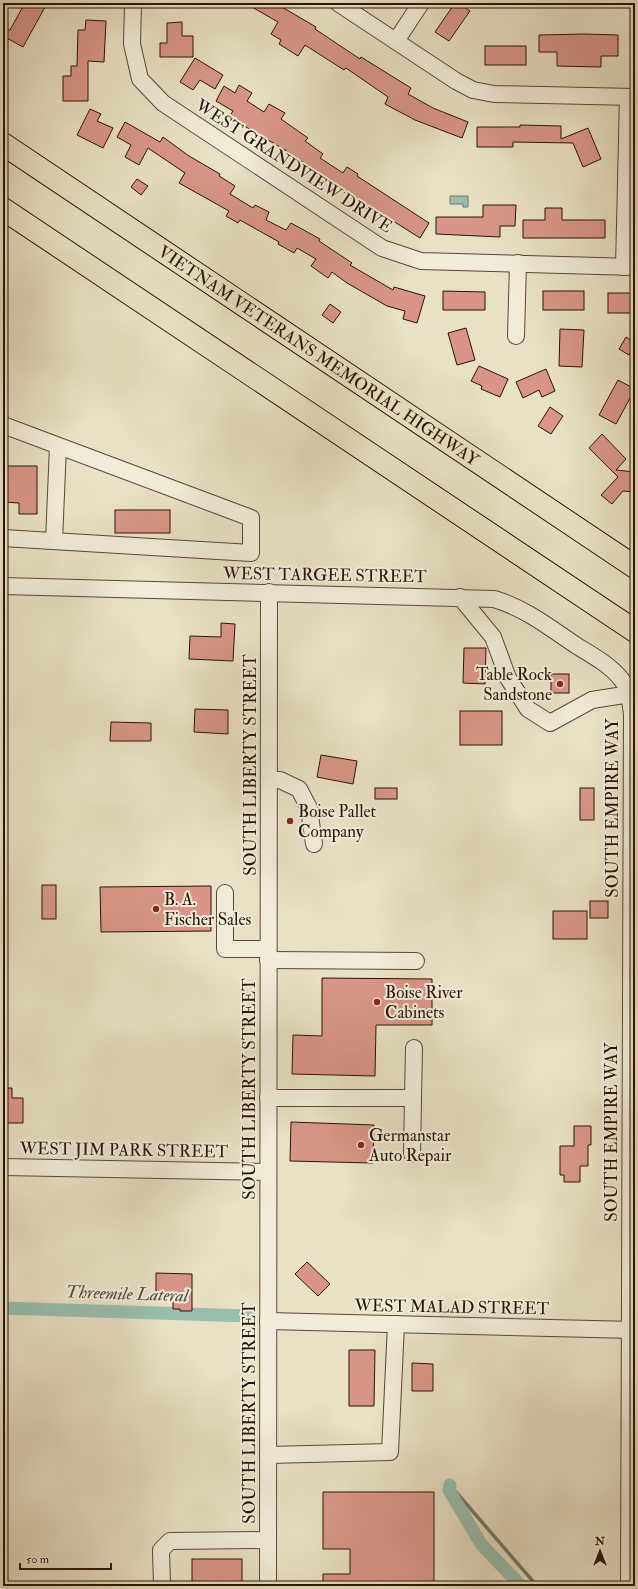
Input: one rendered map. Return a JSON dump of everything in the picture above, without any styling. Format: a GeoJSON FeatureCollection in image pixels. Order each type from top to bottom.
{"type":"FeatureCollection","features":[{"type":"Feature","properties":{"kind":"highway","name":"VIETNAM VETERANS MEMORIAL HIGHWAY"},"geometry":{"type":"LineString","coordinates":[[3,144],[635,567]]}},
{"type":"Feature","properties":{"kind":"highway"},"geometry":{"type":"LineString","coordinates":[[3,209],[635,631]]}},
{"type":"Feature","properties":{"kind":"street","name":"WEST GRANDVIEW DRIVE"},"geometry":{"type":"LineString","coordinates":[[133,3],[132,44],[140,79],[163,103],[382,248],[421,261],[630,267]]}},
{"type":"Feature","properties":{"kind":"street"},"geometry":{"type":"LineString","coordinates":[[338,3],[456,81],[473,90],[494,94],[632,97],[630,267]]}},
{"type":"Feature","properties":{"kind":"street"},"geometry":{"type":"LineString","coordinates":[[396,41],[421,3]]}},
{"type":"Feature","properties":{"kind":"street"},"geometry":{"type":"LineString","coordinates":[[516,336],[518,264]]}},
{"type":"Feature","properties":{"kind":"street"},"geometry":{"type":"LineString","coordinates":[[3,425],[251,518],[251,553],[3,538]]}},
{"type":"Feature","properties":{"kind":"street"},"geometry":{"type":"LineString","coordinates":[[54,542],[58,446]]}},
{"type":"Feature","properties":{"kind":"street","name":"WEST TARGEE STREET"},"geometry":{"type":"LineString","coordinates":[[3,586],[494,599],[525,611],[602,662],[622,680]]}},
{"type":"Feature","properties":{"kind":"street","name":"SOUTH LIBERTY STREET"},"geometry":{"type":"LineString","coordinates":[[268,1586],[269,592]]}},
{"type":"Feature","properties":{"kind":"street"},"geometry":{"type":"LineString","coordinates":[[460,597],[493,637],[508,678],[528,709],[550,723],[592,700],[630,694]]}},
{"type":"Feature","properties":{"kind":"street","name":"SOUTH EMPIRE WAY"},"geometry":{"type":"LineString","coordinates":[[622,680],[630,694],[632,722],[632,1330],[629,1586]]}},
{"type":"Feature","properties":{"kind":"street"},"geometry":{"type":"LineString","coordinates":[[269,780],[280,780],[300,789],[309,808],[314,844]]}},
{"type":"Feature","properties":{"kind":"street"},"geometry":{"type":"LineString","coordinates":[[225,893],[225,949],[268,955],[416,961]]}},
{"type":"Feature","properties":{"kind":"street"},"geometry":{"type":"LineString","coordinates":[[412,1154],[414,1048]]}},
{"type":"Feature","properties":{"kind":"street"},"geometry":{"type":"LineString","coordinates":[[268,1098],[413,1098]]}},
{"type":"Feature","properties":{"kind":"street","name":"WEST JIM PARK STREET"},"geometry":{"type":"LineString","coordinates":[[3,1167],[268,1172]]}},
{"type":"Feature","properties":{"kind":"street","name":"WEST MALAD STREET"},"geometry":{"type":"LineString","coordinates":[[268,1321],[632,1330]]}},
{"type":"Feature","properties":{"kind":"street"},"geometry":{"type":"LineString","coordinates":[[268,1455],[390,1452],[396,1324]]}},
{"type":"Feature","properties":{"kind":"street"},"geometry":{"type":"LineString","coordinates":[[162,1586],[161,1550],[170,1541],[268,1540]]}},
{"type":"Feature","properties":{"kind":"shaded area"},"geometry":{"type":"Polygon","coordinates":[[[450,196],[468,196],[468,207],[463,207],[463,204],[450,204],[450,196]]]}},
{"type":"Feature","properties":{"kind":"building"},"geometry":{"type":"Polygon","coordinates":[[[25,3],[37,3],[45,7],[23,47],[3,36],[3,30],[10,30],[25,3]]]}},
{"type":"Feature","properties":{"kind":"building"},"geometry":{"type":"Polygon","coordinates":[[[245,3],[275,3],[316,27],[315,29],[360,59],[361,57],[411,88],[408,94],[433,108],[468,122],[462,138],[415,120],[385,104],[388,97],[346,68],[344,70],[305,45],[298,56],[279,44],[281,40],[271,34],[278,22],[245,3]]]}},
{"type":"Feature","properties":{"kind":"building"},"geometry":{"type":"Polygon","coordinates":[[[455,3],[458,3],[470,11],[449,41],[435,32],[455,3]]]}},
{"type":"Feature","properties":{"kind":"building"},"geometry":{"type":"Polygon","coordinates":[[[86,20],[106,21],[104,62],[88,61],[88,101],[63,101],[63,76],[71,76],[71,66],[77,66],[78,30],[85,30],[86,20]]]}},
{"type":"Feature","properties":{"kind":"building"},"geometry":{"type":"Polygon","coordinates":[[[182,22],[182,36],[193,36],[193,57],[160,57],[160,43],[167,43],[167,23],[182,22]]]}},
{"type":"Feature","properties":{"kind":"building"},"geometry":{"type":"Polygon","coordinates":[[[539,35],[618,35],[618,56],[601,56],[601,67],[557,66],[557,52],[539,52],[539,35]]]}},
{"type":"Feature","properties":{"kind":"building"},"geometry":{"type":"Polygon","coordinates":[[[485,46],[526,46],[526,65],[485,65],[485,46]]]}},
{"type":"Feature","properties":{"kind":"building"},"geometry":{"type":"Polygon","coordinates":[[[195,58],[223,75],[215,89],[200,80],[193,90],[180,82],[195,58]]]}},
{"type":"Feature","properties":{"kind":"building"},"geometry":{"type":"Polygon","coordinates":[[[239,85],[252,93],[247,101],[264,112],[269,104],[285,113],[281,119],[308,138],[305,141],[323,154],[320,158],[343,173],[347,167],[358,174],[357,176],[429,223],[420,238],[382,214],[381,217],[364,207],[351,198],[352,197],[316,175],[317,172],[285,150],[229,117],[233,111],[216,101],[224,86],[235,93],[239,85]]]}},
{"type":"Feature","properties":{"kind":"building"},"geometry":{"type":"Polygon","coordinates":[[[90,109],[101,114],[97,121],[113,128],[103,148],[77,135],[90,109]]]}},
{"type":"Feature","properties":{"kind":"building"},"geometry":{"type":"Polygon","coordinates":[[[125,122],[160,142],[163,137],[189,156],[220,174],[219,176],[235,186],[230,194],[253,208],[255,205],[269,212],[266,220],[286,230],[291,223],[320,239],[319,241],[352,263],[350,265],[393,290],[394,287],[425,296],[417,323],[403,319],[405,311],[387,306],[347,283],[332,272],[328,278],[311,266],[316,259],[297,248],[294,253],[278,244],[279,242],[240,220],[238,223],[226,216],[229,211],[179,183],[185,173],[148,148],[139,165],[125,157],[131,145],[117,137],[125,122]]]}},
{"type":"Feature","properties":{"kind":"building"},"geometry":{"type":"Polygon","coordinates":[[[520,125],[561,126],[561,139],[588,128],[601,159],[583,167],[573,143],[513,142],[513,147],[477,147],[477,127],[520,127],[520,125]]]}},
{"type":"Feature","properties":{"kind":"building"},"geometry":{"type":"Polygon","coordinates":[[[137,179],[148,186],[141,195],[131,187],[137,179]]]}},
{"type":"Feature","properties":{"kind":"building"},"geometry":{"type":"Polygon","coordinates":[[[483,205],[516,205],[515,226],[500,226],[500,237],[436,234],[436,217],[483,217],[483,205]]]}},
{"type":"Feature","properties":{"kind":"building"},"geometry":{"type":"Polygon","coordinates":[[[545,208],[562,208],[562,220],[605,220],[605,238],[523,238],[523,220],[545,220],[545,208]]]}},
{"type":"Feature","properties":{"kind":"building"},"geometry":{"type":"Polygon","coordinates":[[[443,291],[485,292],[485,310],[443,310],[443,291]]]}},
{"type":"Feature","properties":{"kind":"building"},"geometry":{"type":"Polygon","coordinates":[[[543,291],[584,291],[584,310],[543,310],[543,291]]]}},
{"type":"Feature","properties":{"kind":"building"},"geometry":{"type":"Polygon","coordinates":[[[608,293],[635,293],[635,313],[608,313],[608,293]]]}},
{"type":"Feature","properties":{"kind":"building"},"geometry":{"type":"Polygon","coordinates":[[[330,304],[341,312],[333,323],[322,315],[330,304]]]}},
{"type":"Feature","properties":{"kind":"building"},"geometry":{"type":"Polygon","coordinates":[[[466,328],[475,360],[457,365],[448,333],[466,328]]]}},
{"type":"Feature","properties":{"kind":"building"},"geometry":{"type":"Polygon","coordinates":[[[560,329],[584,330],[582,367],[559,366],[560,329]]]}},
{"type":"Feature","properties":{"kind":"building"},"geometry":{"type":"Polygon","coordinates":[[[626,337],[635,343],[629,355],[619,349],[626,337]]]}},
{"type":"Feature","properties":{"kind":"building"},"geometry":{"type":"Polygon","coordinates":[[[479,366],[508,379],[500,397],[481,389],[482,386],[471,381],[479,366]]]}},
{"type":"Feature","properties":{"kind":"building"},"geometry":{"type":"Polygon","coordinates":[[[546,369],[555,391],[542,397],[539,390],[523,398],[516,382],[546,369]]]}},
{"type":"Feature","properties":{"kind":"building"},"geometry":{"type":"Polygon","coordinates":[[[618,380],[635,389],[616,424],[599,415],[618,380]]]}},
{"type":"Feature","properties":{"kind":"building"},"geometry":{"type":"Polygon","coordinates":[[[550,407],[563,416],[551,434],[538,426],[550,407]]]}},
{"type":"Feature","properties":{"kind":"building"},"geometry":{"type":"Polygon","coordinates":[[[602,434],[626,459],[616,470],[635,472],[635,492],[623,491],[612,504],[601,495],[618,477],[589,448],[602,434]]]}},
{"type":"Feature","properties":{"kind":"building"},"geometry":{"type":"Polygon","coordinates":[[[3,466],[37,466],[37,514],[19,514],[19,503],[3,502],[3,466]]]}},
{"type":"Feature","properties":{"kind":"building"},"geometry":{"type":"Polygon","coordinates":[[[115,510],[170,510],[170,533],[115,533],[115,510]]]}},
{"type":"Feature","properties":{"kind":"building"},"geometry":{"type":"Polygon","coordinates":[[[221,623],[235,624],[233,661],[189,659],[190,636],[221,637],[221,623]]]}},
{"type":"Feature","properties":{"kind":"building"},"geometry":{"type":"Polygon","coordinates":[[[464,648],[486,648],[485,684],[463,683],[464,648]]]}},
{"type":"Feature","properties":{"kind":"building","name":"Table Rock Sandstone"},"geometry":{"type":"Polygon","coordinates":[[[551,674],[569,674],[569,693],[551,693],[551,674]]]}},
{"type":"Feature","properties":{"kind":"building"},"geometry":{"type":"Polygon","coordinates":[[[195,709],[228,710],[228,734],[194,732],[195,709]]]}},
{"type":"Feature","properties":{"kind":"building"},"geometry":{"type":"Polygon","coordinates":[[[460,711],[502,711],[502,745],[460,745],[460,711]]]}},
{"type":"Feature","properties":{"kind":"building"},"geometry":{"type":"Polygon","coordinates":[[[111,722],[151,723],[151,741],[110,741],[111,722]]]}},
{"type":"Feature","properties":{"kind":"building"},"geometry":{"type":"Polygon","coordinates":[[[321,755],[357,761],[353,784],[317,777],[321,755]]]}},
{"type":"Feature","properties":{"kind":"building"},"geometry":{"type":"Polygon","coordinates":[[[375,788],[397,788],[397,799],[375,799],[375,788]]]}},
{"type":"Feature","properties":{"kind":"building"},"geometry":{"type":"Polygon","coordinates":[[[580,788],[594,788],[594,820],[580,820],[580,788]]]}},
{"type":"Feature","properties":{"kind":"building"},"geometry":{"type":"Polygon","coordinates":[[[42,885],[56,885],[56,919],[42,919],[42,885]]]}},
{"type":"Feature","properties":{"kind":"building","name":"B. A. Fischer Sales"},"geometry":{"type":"Polygon","coordinates":[[[211,886],[211,931],[101,932],[100,887],[211,886]]]}},
{"type":"Feature","properties":{"kind":"building"},"geometry":{"type":"Polygon","coordinates":[[[590,901],[608,901],[608,918],[590,918],[590,901]]]}},
{"type":"Feature","properties":{"kind":"building"},"geometry":{"type":"Polygon","coordinates":[[[553,911],[587,911],[587,939],[553,939],[553,911]]]}},
{"type":"Feature","properties":{"kind":"building"},"geometry":{"type":"Polygon","coordinates":[[[322,978],[432,979],[432,1025],[376,1025],[375,1076],[292,1074],[293,1035],[322,1036],[322,978]]]}},
{"type":"Feature","properties":{"kind":"building"},"geometry":{"type":"Polygon","coordinates":[[[3,1088],[12,1088],[12,1098],[23,1098],[23,1123],[3,1123],[3,1088]]]}},
{"type":"Feature","properties":{"kind":"building"},"geometry":{"type":"Polygon","coordinates":[[[291,1122],[374,1125],[373,1163],[290,1161],[291,1122]]]}},
{"type":"Feature","properties":{"kind":"building"},"geometry":{"type":"Polygon","coordinates":[[[574,1126],[591,1126],[591,1145],[588,1145],[588,1166],[580,1166],[580,1182],[564,1182],[564,1175],[560,1175],[560,1146],[574,1146],[574,1126]]]}},
{"type":"Feature","properties":{"kind":"building"},"geometry":{"type":"Polygon","coordinates":[[[307,1262],[330,1284],[318,1296],[295,1274],[307,1262]]]}},
{"type":"Feature","properties":{"kind":"building"},"geometry":{"type":"Polygon","coordinates":[[[156,1273],[192,1274],[192,1311],[180,1311],[180,1309],[173,1309],[173,1297],[156,1297],[156,1273]]]}},
{"type":"Feature","properties":{"kind":"building"},"geometry":{"type":"Polygon","coordinates":[[[349,1350],[375,1350],[374,1406],[349,1406],[349,1350]]]}},
{"type":"Feature","properties":{"kind":"building"},"geometry":{"type":"Polygon","coordinates":[[[412,1363],[433,1364],[433,1391],[412,1391],[412,1363]]]}},
{"type":"Feature","properties":{"kind":"building"},"geometry":{"type":"Polygon","coordinates":[[[323,1492],[434,1492],[434,1586],[323,1586],[323,1574],[350,1574],[350,1549],[323,1549],[323,1492]]]}},
{"type":"Feature","properties":{"kind":"building"},"geometry":{"type":"Polygon","coordinates":[[[192,1559],[242,1559],[242,1586],[192,1586],[192,1559]]]}},
{"type":"Feature","properties":{"kind":"waterway","name":"Threemile Lateral"},"geometry":{"type":"LineString","coordinates":[[3,1308],[249,1316]]}},
{"type":"Feature","properties":{"kind":"waterway"},"geometry":{"type":"LineString","coordinates":[[450,1485],[537,1586]]}},
{"type":"Feature","properties":{"kind":"waterway","name":"Threemile Lateral"},"geometry":{"type":"LineString","coordinates":[[450,1485],[449,1490],[481,1544],[521,1586]]}},
{"type":"Feature","properties":{"kind":"place","name":"Table Rock Sandstone"},"geometry":{"type":"Point","coordinates":[560,684]}},
{"type":"Feature","properties":{"kind":"place","name":"Boise Pallet Company"},"geometry":{"type":"Point","coordinates":[290,821]}},
{"type":"Feature","properties":{"kind":"place","name":"B. A. Fischer Sales"},"geometry":{"type":"Point","coordinates":[156,909]}},
{"type":"Feature","properties":{"kind":"place","name":"Boise River Cabinets"},"geometry":{"type":"Point","coordinates":[377,1002]}},
{"type":"Feature","properties":{"kind":"place","name":"Germanstar Auto Repair"},"geometry":{"type":"Point","coordinates":[361,1145]}}]}
